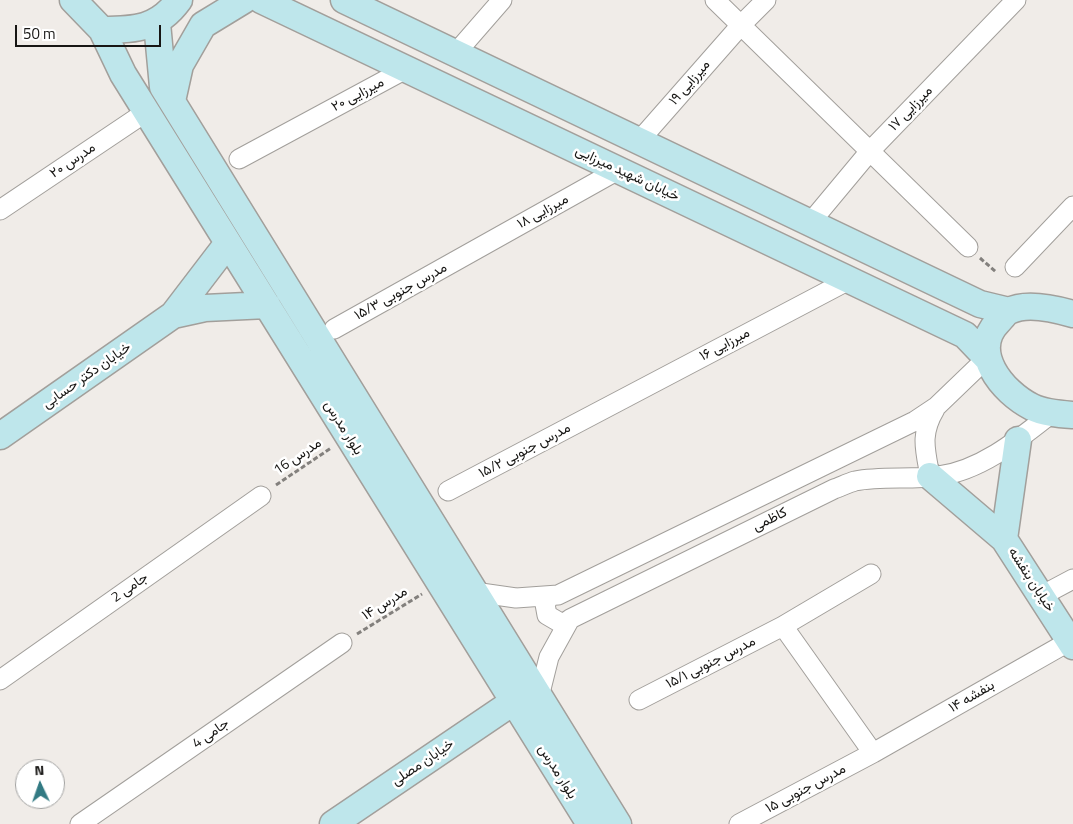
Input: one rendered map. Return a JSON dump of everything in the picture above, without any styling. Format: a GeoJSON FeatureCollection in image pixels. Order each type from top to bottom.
{"type":"FeatureCollection","features":[{"type":"Feature","properties":{"kind":"street","name":"بلوار مدرس"},"geometry":{"type":"LineString","coordinates":[[73,0],[102,30],[123,74],[146,112],[586,822]]}},
{"type":"Feature","properties":{"kind":"street"},"geometry":{"type":"LineString","coordinates":[[102,30],[123,30],[157,23],[179,0]]}},
{"type":"Feature","properties":{"kind":"street"},"geometry":{"type":"LineString","coordinates":[[172,101],[180,66],[203,25],[244,0]]}},
{"type":"Feature","properties":{"kind":"street","name":"خیابان شهید میرزایی"},"geometry":{"type":"LineString","coordinates":[[262,0],[965,335],[987,358],[1000,380],[1016,396],[1032,407],[1062,414]]}},
{"type":"Feature","properties":{"kind":"street"},"geometry":{"type":"LineString","coordinates":[[344,0],[980,304],[1009,311],[1035,307],[1057,309],[1073,314]]}},
{"type":"Feature","properties":{"kind":"street"},"geometry":{"type":"LineString","coordinates":[[455,54],[502,0]]}},
{"type":"Feature","properties":{"kind":"street"},"geometry":{"type":"LineString","coordinates":[[715,0],[968,247]]}},
{"type":"Feature","properties":{"kind":"street","name":"میرزایی ۱۹"},"geometry":{"type":"LineString","coordinates":[[639,141],[741,25],[766,0]]}},
{"type":"Feature","properties":{"kind":"street","name":"میرزایی ۱۷"},"geometry":{"type":"LineString","coordinates":[[810,223],[870,151],[1016,0]]}},
{"type":"Feature","properties":{"kind":"street","name":"بلوار مدرس"},"geometry":{"type":"LineString","coordinates":[[157,23],[163,87],[618,824]]}},
{"type":"Feature","properties":{"kind":"street","name":"میرزایی ۲۰"},"geometry":{"type":"LineString","coordinates":[[239,159],[406,69]]}},
{"type":"Feature","properties":{"kind":"street","name":"مدرس ۲۰"},"geometry":{"type":"LineString","coordinates":[[0,210],[146,112]]}},
{"type":"Feature","properties":{"kind":"street","name":"میرزایی ۱۸"},"geometry":{"type":"LineString","coordinates":[[468,254],[618,170]]}},
{"type":"Feature","properties":{"kind":"street"},"geometry":{"type":"LineString","coordinates":[[1015,268],[1073,206]]}},
{"type":"Feature","properties":{"kind":"street"},"geometry":{"type":"LineString","coordinates":[[173,315],[228,243]]}},
{"type":"Feature","properties":{"kind":"street","name":"مدرس جنوبی ۱۵/۳"},"geometry":{"type":"LineString","coordinates":[[334,329],[468,254]]}},
{"type":"Feature","properties":{"kind":"street","name":"میرزایی ۱۶"},"geometry":{"type":"LineString","coordinates":[[602,410],[849,280]]}},
{"type":"Feature","properties":{"kind":"street"},"geometry":{"type":"LineString","coordinates":[[173,315],[205,308],[267,305]]}},
{"type":"Feature","properties":{"kind":"street"},"geometry":{"type":"LineString","coordinates":[[987,358],[990,331],[1009,311]]}},
{"type":"Feature","properties":{"kind":"street","name":"خیابان دکتر حسابی"},"geometry":{"type":"LineString","coordinates":[[0,436],[173,315]]}},
{"type":"Feature","properties":{"kind":"street","name":"کاظمی"},"geometry":{"type":"LineString","coordinates":[[474,592],[516,598],[558,595],[915,421],[936,408],[987,358]]}},
{"type":"Feature","properties":{"kind":"street"},"geometry":{"type":"LineString","coordinates":[[930,476],[924,443],[926,423],[936,408]]}},
{"type":"Feature","properties":{"kind":"street","name":"مدرس جنوبی ۱۵/۲"},"geometry":{"type":"LineString","coordinates":[[448,491],[602,410]]}},
{"type":"Feature","properties":{"kind":"street","name":"کاظمی"},"geometry":{"type":"LineString","coordinates":[[539,697],[549,657],[570,619],[834,489],[855,481],[959,472],[979,464],[1062,414]]}},
{"type":"Feature","properties":{"kind":"street","name":"خیابان بنفشه"},"geometry":{"type":"LineString","coordinates":[[1004,539],[1018,440]]}},
{"type":"Feature","properties":{"kind":"street","name":"خیابان بنفشه"},"geometry":{"type":"LineString","coordinates":[[930,476],[1004,539],[1072,644]]}},
{"type":"Feature","properties":{"kind":"street","name":"جامی 2"},"geometry":{"type":"LineString","coordinates":[[0,680],[260,496]]}},
{"type":"Feature","properties":{"kind":"street","name":"مدرس جنوبی ۱۵/۱"},"geometry":{"type":"LineString","coordinates":[[639,700],[783,626],[871,574]]}},
{"type":"Feature","properties":{"kind":"street"},"geometry":{"type":"LineString","coordinates":[[1041,596],[1073,579]]}},
{"type":"Feature","properties":{"kind":"street"},"geometry":{"type":"LineString","coordinates":[[550,596],[545,604],[546,615],[551,619],[567,624]]}},
{"type":"Feature","properties":{"kind":"street"},"geometry":{"type":"LineString","coordinates":[[783,626],[873,753]]}},
{"type":"Feature","properties":{"kind":"street","name":"جامی 4"},"geometry":{"type":"LineString","coordinates":[[80,824],[342,643]]}},
{"type":"Feature","properties":{"kind":"street","name":"بنفشه ۱۴"},"geometry":{"type":"LineString","coordinates":[[873,753],[1072,644]]}},
{"type":"Feature","properties":{"kind":"street","name":"خیابان مصلی"},"geometry":{"type":"LineString","coordinates":[[333,824],[512,702]]}},
{"type":"Feature","properties":{"kind":"street","name":"مدرس جنوبی ۱۵"},"geometry":{"type":"LineString","coordinates":[[739,824],[873,753]]}},
{"type":"Feature","properties":{"kind":"path"},"geometry":{"type":"LineString","coordinates":[[968,247],[997,273]]}},
{"type":"Feature","properties":{"kind":"path","name":"مدرس 16"},"geometry":{"type":"LineString","coordinates":[[260,496],[348,436]]}},
{"type":"Feature","properties":{"kind":"path","name":"مدرس ۱۴"},"geometry":{"type":"LineString","coordinates":[[342,643],[439,583]]}}]}
